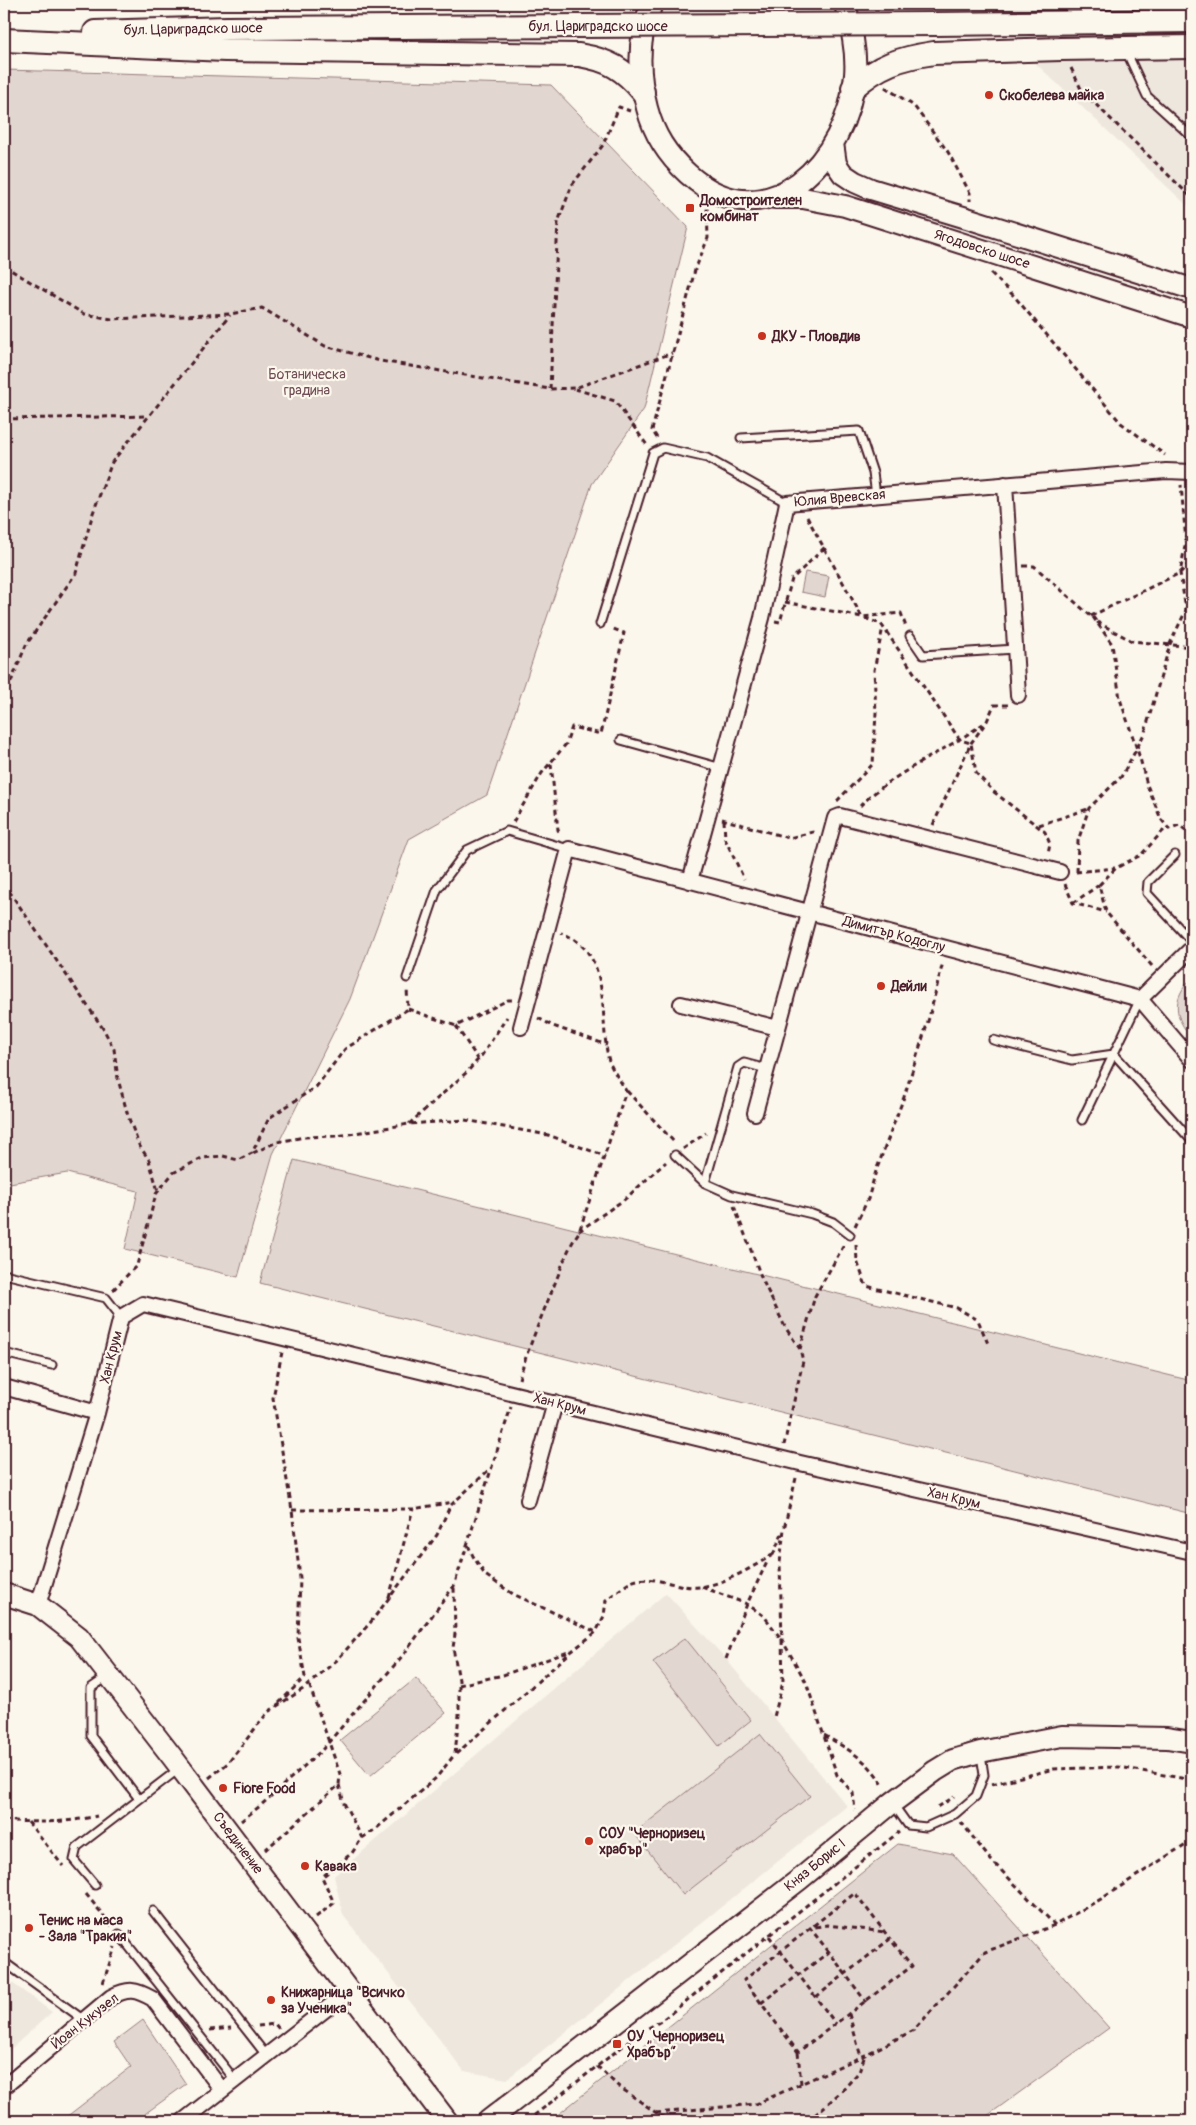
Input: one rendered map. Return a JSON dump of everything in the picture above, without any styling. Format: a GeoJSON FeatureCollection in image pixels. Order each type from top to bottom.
{"type":"FeatureCollection","features":[{"type":"Feature","properties":{"kind":"main road","name":"бул. Цариградско шосе"},"geometry":{"type":"LineString","coordinates":[[4,35],[227,28],[935,24],[1192,20]]}},
{"type":"Feature","properties":{"kind":"main road"},"geometry":{"type":"LineString","coordinates":[[4,40],[225,50],[579,55],[592,57],[616,66],[643,92]]}},
{"type":"Feature","properties":{"kind":"main road"},"geometry":{"type":"LineString","coordinates":[[853,88],[880,68],[913,56],[934,53],[1192,47]]}},
{"type":"Feature","properties":{"kind":"street"},"geometry":{"type":"LineString","coordinates":[[652,4],[642,33],[640,50],[643,92],[651,121],[656,135],[672,159],[706,189]]}},
{"type":"Feature","properties":{"kind":"street"},"geometry":{"type":"LineString","coordinates":[[768,198],[783,192],[808,176],[818,166],[834,143],[846,114],[853,88],[856,61],[845,4]]}},
{"type":"Feature","properties":{"kind":"street","name":"Ягодовско шосе"},"geometry":{"type":"LineString","coordinates":[[834,143],[836,164],[843,174],[871,190],[1192,289]]}},
{"type":"Feature","properties":{"kind":"street","name":"Ягодовско шосе"},"geometry":{"type":"LineString","coordinates":[[706,189],[737,199],[823,200],[1192,317]]}},
{"type":"Feature","properties":{"kind":"street","name":"Юлия Вревская"},"geometry":{"type":"LineString","coordinates":[[690,881],[762,618],[787,503],[1005,484],[1186,471]]}},
{"type":"Feature","properties":{"kind":"street"},"geometry":{"type":"LineString","coordinates":[[1005,484],[1018,695]]}},
{"type":"Feature","properties":{"kind":"street"},"geometry":{"type":"LineString","coordinates":[[755,1113],[833,823],[840,816],[1060,872]]}},
{"type":"Feature","properties":{"kind":"street"},"geometry":{"type":"LineString","coordinates":[[521,1027],[519,1009],[549,924],[569,849]]}},
{"type":"Feature","properties":{"kind":"street","name":"Димитър Кодоглу"},"geometry":{"type":"LineString","coordinates":[[569,849],[1140,999]]}},
{"type":"Feature","properties":{"kind":"street"},"geometry":{"type":"LineString","coordinates":[[1192,948],[1140,999],[1192,1060]]}},
{"type":"Feature","properties":{"kind":"street"},"geometry":{"type":"LineString","coordinates":[[681,1004],[778,1028]]}},
{"type":"Feature","properties":{"kind":"street","name":"Хан Крум"},"geometry":{"type":"LineString","coordinates":[[38,1605],[97,1413],[122,1317],[143,1304],[780,1458],[1192,1552]]}},
{"type":"Feature","properties":{"kind":"street"},"geometry":{"type":"LineString","coordinates":[[4,1387],[97,1413]]}},
{"type":"Feature","properties":{"kind":"street"},"geometry":{"type":"LineString","coordinates":[[528,1500],[555,1403]]}},
{"type":"Feature","properties":{"kind":"street","name":"Съединение"},"geometry":{"type":"LineString","coordinates":[[4,1594],[38,1605],[79,1637],[448,2121]]}},
{"type":"Feature","properties":{"kind":"street","name":"Княз Борис I"},"geometry":{"type":"LineString","coordinates":[[488,2121],[800,1878],[892,1802],[947,1764],[980,1752],[1062,1736],[1167,1738],[1192,1742]]}},
{"type":"Feature","properties":{"kind":"street","name":"Йоан Кукузел"},"geometry":{"type":"LineString","coordinates":[[4,2087],[111,1997],[123,1991],[137,1990],[152,1999],[222,2090]]}},
{"type":"Feature","properties":{"kind":"street"},"geometry":{"type":"LineString","coordinates":[[183,2121],[349,1991]]}},
{"type":"Feature","properties":{"kind":"lane"},"geometry":{"type":"LineString","coordinates":[[1125,48],[1147,96],[1192,137]]}},
{"type":"Feature","properties":{"kind":"lane"},"geometry":{"type":"LineString","coordinates":[[741,438],[859,431],[873,473],[876,496]]}},
{"type":"Feature","properties":{"kind":"lane"},"geometry":{"type":"LineString","coordinates":[[600,624],[653,453],[664,448],[707,458],[787,503]]}},
{"type":"Feature","properties":{"kind":"lane"},"geometry":{"type":"LineString","coordinates":[[910,636],[922,655],[1015,649]]}},
{"type":"Feature","properties":{"kind":"lane"},"geometry":{"type":"LineString","coordinates":[[621,740],[722,768]]}},
{"type":"Feature","properties":{"kind":"lane"},"geometry":{"type":"LineString","coordinates":[[406,978],[438,890],[467,850],[507,831],[569,849]]}},
{"type":"Feature","properties":{"kind":"lane"},"geometry":{"type":"LineString","coordinates":[[1174,855],[1148,882],[1147,894],[1192,942]]}},
{"type":"Feature","properties":{"kind":"lane"},"geometry":{"type":"LineString","coordinates":[[1082,1120],[1140,999]]}},
{"type":"Feature","properties":{"kind":"lane"},"geometry":{"type":"LineString","coordinates":[[993,1040],[1072,1060],[1114,1054]]}},
{"type":"Feature","properties":{"kind":"lane"},"geometry":{"type":"LineString","coordinates":[[1114,1054],[1192,1141]]}},
{"type":"Feature","properties":{"kind":"lane"},"geometry":{"type":"LineString","coordinates":[[705,1184],[738,1067],[744,1063],[767,1069]]}},
{"type":"Feature","properties":{"kind":"lane"},"geometry":{"type":"LineString","coordinates":[[675,1155],[705,1184],[732,1195],[812,1214],[833,1222],[853,1235]]}},
{"type":"Feature","properties":{"kind":"lane"},"geometry":{"type":"LineString","coordinates":[[4,1274],[106,1298],[122,1317]]}},
{"type":"Feature","properties":{"kind":"lane"},"geometry":{"type":"LineString","coordinates":[[4,1352],[52,1365]]}},
{"type":"Feature","properties":{"kind":"lane"},"geometry":{"type":"LineString","coordinates":[[109,1676],[91,1688],[91,1736],[139,1799]]}},
{"type":"Feature","properties":{"kind":"lane"},"geometry":{"type":"LineString","coordinates":[[892,1802],[908,1825],[926,1827],[955,1814],[976,1796],[980,1787],[984,1775],[980,1752]]}},
{"type":"Feature","properties":{"kind":"lane"},"geometry":{"type":"LineString","coordinates":[[95,1885],[74,1860],[74,1852],[77,1847],[180,1768]]}},
{"type":"Feature","properties":{"kind":"lane"},"geometry":{"type":"LineString","coordinates":[[153,1911],[266,2055]]}},
{"type":"Feature","properties":{"kind":"lane"},"geometry":{"type":"LineString","coordinates":[[119,1934],[235,2080]]}},
{"type":"Feature","properties":{"kind":"lane"},"geometry":{"type":"LineString","coordinates":[[4,1962],[85,2020]]}},
{"type":"Feature","properties":{"kind":"path"},"geometry":{"type":"LineString","coordinates":[[1061,49],[1082,91],[1192,198]]}},
{"type":"Feature","properties":{"kind":"path"},"geometry":{"type":"LineString","coordinates":[[882,85],[914,106],[948,152],[970,193],[970,219]]}},
{"type":"Feature","properties":{"kind":"path"},"geometry":{"type":"LineString","coordinates":[[550,389],[558,222],[572,185],[603,145],[619,108],[651,121]]}},
{"type":"Feature","properties":{"kind":"path"},"geometry":{"type":"LineString","coordinates":[[664,448],[652,430],[695,270],[708,238],[706,189]]}},
{"type":"Feature","properties":{"kind":"path"},"geometry":{"type":"LineString","coordinates":[[975,247],[980,262],[1014,296],[1121,423],[1186,471],[1186,541],[1180,573],[1186,610],[1170,644],[1145,732],[1121,777],[1089,808],[1039,826]]}},
{"type":"Feature","properties":{"kind":"path"},"geometry":{"type":"LineString","coordinates":[[4,266],[84,314],[112,318],[230,314],[262,308],[325,346],[380,361],[550,389],[575,388],[672,353]]}},
{"type":"Feature","properties":{"kind":"path"},"geometry":{"type":"LineString","coordinates":[[4,699],[26,646],[76,573],[93,513],[112,462],[230,314]]}},
{"type":"Feature","properties":{"kind":"path"},"geometry":{"type":"LineString","coordinates":[[575,388],[615,401],[653,453]]}},
{"type":"Feature","properties":{"kind":"path"},"geometry":{"type":"LineString","coordinates":[[4,419],[148,416]]}},
{"type":"Feature","properties":{"kind":"path"},"geometry":{"type":"LineString","coordinates":[[805,501],[807,516],[862,617]]}},
{"type":"Feature","properties":{"kind":"path"},"geometry":{"type":"LineString","coordinates":[[762,618],[780,622],[792,579],[824,547]]}},
{"type":"Feature","properties":{"kind":"path"},"geometry":{"type":"LineString","coordinates":[[1092,617],[1180,573],[1192,560]]}},
{"type":"Feature","properties":{"kind":"path"},"geometry":{"type":"LineString","coordinates":[[1010,566],[1034,566],[1099,623],[1132,641],[1192,647]]}},
{"type":"Feature","properties":{"kind":"path"},"geometry":{"type":"LineString","coordinates":[[785,602],[862,617],[881,624],[960,740],[971,743]]}},
{"type":"Feature","properties":{"kind":"path"},"geometry":{"type":"LineString","coordinates":[[862,617],[901,613],[910,636]]}},
{"type":"Feature","properties":{"kind":"path"},"geometry":{"type":"LineString","coordinates":[[1092,617],[1112,644],[1120,698],[1147,785],[1161,820],[1170,828]]}},
{"type":"Feature","properties":{"kind":"path"},"geometry":{"type":"LineString","coordinates":[[507,831],[527,797],[566,744],[572,727],[601,734],[624,633],[600,624]]}},
{"type":"Feature","properties":{"kind":"path"},"geometry":{"type":"LineString","coordinates":[[709,816],[789,838],[833,823],[834,804],[873,764],[876,713],[874,670],[883,627]]}},
{"type":"Feature","properties":{"kind":"path"},"geometry":{"type":"LineString","coordinates":[[4,666],[8,690]]}},
{"type":"Feature","properties":{"kind":"path"},"geometry":{"type":"LineString","coordinates":[[929,839],[935,820],[971,743],[987,721],[994,705],[1013,704],[1018,695]]}},
{"type":"Feature","properties":{"kind":"path"},"geometry":{"type":"LineString","coordinates":[[850,819],[874,792],[960,740],[987,721]]}},
{"type":"Feature","properties":{"kind":"path"},"geometry":{"type":"LineString","coordinates":[[971,743],[976,773],[994,792],[1045,832],[1050,844],[1044,868]]}},
{"type":"Feature","properties":{"kind":"path"},"geometry":{"type":"LineString","coordinates":[[550,764],[558,830],[569,849]]}},
{"type":"Feature","properties":{"kind":"path"},"geometry":{"type":"LineString","coordinates":[[1077,872],[1078,841],[1089,808]]}},
{"type":"Feature","properties":{"kind":"path"},"geometry":{"type":"LineString","coordinates":[[724,820],[725,839],[745,881],[742,894]]}},
{"type":"Feature","properties":{"kind":"path"},"geometry":{"type":"LineString","coordinates":[[1073,902],[1099,885],[1116,868],[1141,855],[1163,831],[1179,824],[1192,835]]}},
{"type":"Feature","properties":{"kind":"path"},"geometry":{"type":"LineString","coordinates":[[1106,912],[1073,902],[1060,872],[1116,868]]}},
{"type":"Feature","properties":{"kind":"path"},"geometry":{"type":"LineString","coordinates":[[4,874],[6,888],[104,1030],[114,1048],[118,1079],[128,1116],[139,1145],[149,1160],[158,1191]]}},
{"type":"Feature","properties":{"kind":"path"},"geometry":{"type":"LineString","coordinates":[[1099,885],[1106,912],[1147,957],[1162,978]]}},
{"type":"Feature","properties":{"kind":"path"},"geometry":{"type":"LineString","coordinates":[[549,924],[554,930],[567,935],[589,952],[604,997],[608,1059],[626,1091],[682,1150]]}},
{"type":"Feature","properties":{"kind":"path"},"geometry":{"type":"LineString","coordinates":[[800,1349],[816,1296],[853,1235],[854,1227],[868,1199],[876,1171],[904,1097],[928,1018],[946,948]]}},
{"type":"Feature","properties":{"kind":"path"},"geometry":{"type":"LineString","coordinates":[[406,978],[408,1009]]}},
{"type":"Feature","properties":{"kind":"path"},"geometry":{"type":"LineString","coordinates":[[456,1026],[508,1000],[518,999],[519,1009],[553,1026],[607,1045]]}},
{"type":"Feature","properties":{"kind":"path"},"geometry":{"type":"LineString","coordinates":[[408,1009],[456,1026],[478,1059]]}},
{"type":"Feature","properties":{"kind":"path"},"geometry":{"type":"LineString","coordinates":[[252,1154],[269,1118],[316,1087],[345,1049],[408,1009]]}},
{"type":"Feature","properties":{"kind":"path"},"geometry":{"type":"LineString","coordinates":[[408,1124],[467,1072],[508,1015]]}},
{"type":"Feature","properties":{"kind":"path"},"geometry":{"type":"LineString","coordinates":[[228,1830],[260,1806],[328,1742],[404,1654],[454,1586],[525,1359],[572,1243],[579,1232],[626,1091]]}},
{"type":"Feature","properties":{"kind":"path"},"geometry":{"type":"LineString","coordinates":[[106,1298],[137,1265],[158,1191],[173,1173],[202,1158],[223,1156],[238,1160],[277,1142],[304,1137],[337,1136],[408,1124],[464,1120],[548,1135],[605,1156]]}},
{"type":"Feature","properties":{"kind":"path"},"geometry":{"type":"LineString","coordinates":[[579,1232],[625,1198],[675,1155],[701,1136],[721,1126]]}},
{"type":"Feature","properties":{"kind":"path"},"geometry":{"type":"LineString","coordinates":[[732,1195],[733,1206],[758,1271],[786,1327],[800,1349],[803,1361],[780,1458]]}},
{"type":"Feature","properties":{"kind":"path"},"geometry":{"type":"LineString","coordinates":[[856,1244],[857,1261],[866,1286],[957,1308],[978,1320],[990,1346]]}},
{"type":"Feature","properties":{"kind":"path"},"geometry":{"type":"LineString","coordinates":[[274,1708],[305,1676],[298,1638],[300,1578],[292,1510],[273,1398],[284,1339]]}},
{"type":"Feature","properties":{"kind":"path"},"geometry":{"type":"LineString","coordinates":[[774,1717],[784,1682],[780,1570],[784,1529],[800,1462]]}},
{"type":"Feature","properties":{"kind":"path"},"geometry":{"type":"LineString","coordinates":[[196,1788],[228,1763],[268,1712],[309,1684],[337,1660],[370,1624],[437,1535],[450,1506],[493,1466]]}},
{"type":"Feature","properties":{"kind":"path"},"geometry":{"type":"LineString","coordinates":[[292,1510],[413,1509],[454,1502]]}},
{"type":"Feature","properties":{"kind":"path"},"geometry":{"type":"LineString","coordinates":[[388,1600],[413,1509]]}},
{"type":"Feature","properties":{"kind":"path"},"geometry":{"type":"LineString","coordinates":[[726,1659],[747,1604],[767,1560],[774,1554],[784,1529]]}},
{"type":"Feature","properties":{"kind":"path"},"geometry":{"type":"LineString","coordinates":[[468,1544],[485,1575],[513,1594],[596,1632]]}},
{"type":"Feature","properties":{"kind":"path"},"geometry":{"type":"LineString","coordinates":[[701,1587],[743,1573],[774,1554]]}},
{"type":"Feature","properties":{"kind":"path"},"geometry":{"type":"LineString","coordinates":[[302,1928],[334,1903],[322,1877],[352,1853],[362,1838],[377,1828],[436,1778],[455,1754],[596,1632],[604,1616],[606,1600],[633,1581],[658,1580],[683,1586],[701,1587],[747,1604],[764,1616],[782,1640],[806,1682],[837,1775],[853,1793],[856,1807],[854,1834]]}},
{"type":"Feature","properties":{"kind":"path"},"geometry":{"type":"LineString","coordinates":[[454,1586],[455,1634],[453,1648],[459,1685],[459,1715],[455,1754]]}},
{"type":"Feature","properties":{"kind":"path"},"geometry":{"type":"LineString","coordinates":[[459,1685],[502,1675],[572,1651]]}},
{"type":"Feature","properties":{"kind":"path"},"geometry":{"type":"LineString","coordinates":[[309,1684],[340,1774],[339,1785],[344,1803],[362,1838]]}},
{"type":"Feature","properties":{"kind":"path"},"geometry":{"type":"LineString","coordinates":[[823,1735],[856,1754],[875,1771],[892,1802]]}},
{"type":"Feature","properties":{"kind":"path"},"geometry":{"type":"LineString","coordinates":[[527,2121],[641,2032],[661,2021],[908,1825],[964,1792],[1054,1769],[1119,1767],[1192,1780]]}},
{"type":"Feature","properties":{"kind":"path"},"geometry":{"type":"LineString","coordinates":[[251,1861],[288,1832],[339,1785]]}},
{"type":"Feature","properties":{"kind":"path"},"geometry":{"type":"LineString","coordinates":[[4,1820],[28,1822],[69,1820],[96,1816],[103,1811]]}},
{"type":"Feature","properties":{"kind":"path"},"geometry":{"type":"LineString","coordinates":[[955,1814],[990,1859],[1055,1925]]}},
{"type":"Feature","properties":{"kind":"path"},"geometry":{"type":"LineString","coordinates":[[656,2113],[756,2104],[863,2056],[914,2030],[985,1952],[1055,1925],[1101,1899],[1192,1840]]}},
{"type":"Feature","properties":{"kind":"path"},"geometry":{"type":"LineString","coordinates":[[798,2052],[912,1966],[855,1893],[744,1980],[798,2052],[801,2084]]}},
{"type":"Feature","properties":{"kind":"path"},"geometry":{"type":"LineString","coordinates":[[810,1928],[827,1925],[885,1932]]}},
{"type":"Feature","properties":{"kind":"path"},"geometry":{"type":"LineString","coordinates":[[810,1928],[866,2002]]}},
{"type":"Feature","properties":{"kind":"path"},"geometry":{"type":"LineString","coordinates":[[111,1997],[103,1983],[119,1934]]}},
{"type":"Feature","properties":{"kind":"path"},"geometry":{"type":"LineString","coordinates":[[769,1936],[836,2024]]}},
{"type":"Feature","properties":{"kind":"path"},"geometry":{"type":"LineString","coordinates":[[816,1997],[890,1939]]}},
{"type":"Feature","properties":{"kind":"path"},"geometry":{"type":"LineString","coordinates":[[761,2003],[829,1952]]}},
{"type":"Feature","properties":{"kind":"path"},"geometry":{"type":"LineString","coordinates":[[808,2121],[841,2092],[859,2072],[863,2056],[850,2014]]}},
{"type":"Feature","properties":{"kind":"path"},"geometry":{"type":"LineString","coordinates":[[597,2066],[618,2086],[668,2121]]}},
{"type":"Feature","properties":{"kind":"shaded area"},"geometry":{"type":"Polygon","coordinates":[[[978,4],[1192,4],[1192,210],[1032,60],[978,4]]]}},
{"type":"Feature","properties":{"kind":"shaded area","name":"СОУ \"Черноризец храбър\""},"geometry":{"type":"Polygon","coordinates":[[[666,1593],[726,1659],[847,1806],[507,2079],[464,2071],[343,1915],[334,1876],[666,1593]]]}},
{"type":"Feature","properties":{"kind":"shaded area"},"geometry":{"type":"Polygon","coordinates":[[[4,1977],[52,2012],[4,2055],[4,1977]]]}},
{"type":"Feature","properties":{"kind":"green space","name":"Ботаническа градина"},"geometry":{"type":"Polygon","coordinates":[[[4,70],[551,85],[688,227],[644,409],[592,484],[487,795],[409,839],[350,999],[273,1154],[238,1277],[125,1249],[138,1191],[67,1173],[4,1184],[4,70]]]}},
{"type":"Feature","properties":{"kind":"green space"},"geometry":{"type":"Polygon","coordinates":[[[805,572],[829,576],[825,597],[801,592],[805,572]]]}},
{"type":"Feature","properties":{"kind":"green space"},"geometry":{"type":"Polygon","coordinates":[[[1192,978],[1192,1038],[1181,1023],[1177,1008],[1181,993],[1192,978]]]}},
{"type":"Feature","properties":{"kind":"green space"},"geometry":{"type":"Polygon","coordinates":[[[294,1160],[1192,1381],[1192,1514],[260,1283],[294,1160]]]}},
{"type":"Feature","properties":{"kind":"green space"},"geometry":{"type":"Polygon","coordinates":[[[685,1638],[751,1720],[719,1746],[653,1662],[685,1638]]]}},
{"type":"Feature","properties":{"kind":"green space"},"geometry":{"type":"Polygon","coordinates":[[[416,1678],[446,1713],[370,1776],[340,1740],[416,1678]]]}},
{"type":"Feature","properties":{"kind":"green space"},"geometry":{"type":"Polygon","coordinates":[[[760,1734],[810,1796],[683,1895],[634,1833],[760,1734]]]}},
{"type":"Feature","properties":{"kind":"green space"},"geometry":{"type":"Polygon","coordinates":[[[898,1844],[953,1854],[1109,2028],[980,2121],[550,2121],[898,1844]]]}},
{"type":"Feature","properties":{"kind":"green space"},"geometry":{"type":"Polygon","coordinates":[[[143,2020],[186,2084],[135,2121],[61,2121],[131,2067],[114,2042],[143,2020]]]}},
{"type":"Feature","properties":{"kind":"place","name":"Скобелева майка"},"geometry":{"type":"Point","coordinates":[989,95]}},
{"type":"Feature","properties":{"kind":"place","name":"Домостроителен комбинат"},"geometry":{"type":"Point","coordinates":[690,208]}},
{"type":"Feature","properties":{"kind":"place","name":"ДКУ - Пловдив"},"geometry":{"type":"Point","coordinates":[762,336]}},
{"type":"Feature","properties":{"kind":"place","name":"Дейли"},"geometry":{"type":"Point","coordinates":[881,986]}},
{"type":"Feature","properties":{"kind":"place","name":"Fiore Food"},"geometry":{"type":"Point","coordinates":[223,1788]}},
{"type":"Feature","properties":{"kind":"place","name":"СОУ \"Черноризец храбър\""},"geometry":{"type":"Point","coordinates":[589,1841]}},
{"type":"Feature","properties":{"kind":"place","name":"Кавака"},"geometry":{"type":"Point","coordinates":[305,1866]}},
{"type":"Feature","properties":{"kind":"place","name":"Тенис на маса - Зала \"Тракия\""},"geometry":{"type":"Point","coordinates":[29,1928]}},
{"type":"Feature","properties":{"kind":"place","name":"Книжарница \"Всичко за Ученика\""},"geometry":{"type":"Point","coordinates":[271,2000]}},
{"type":"Feature","properties":{"kind":"place","name":"ОУ „Черноризец Храбър“"},"geometry":{"type":"Point","coordinates":[617,2044]}}]}
